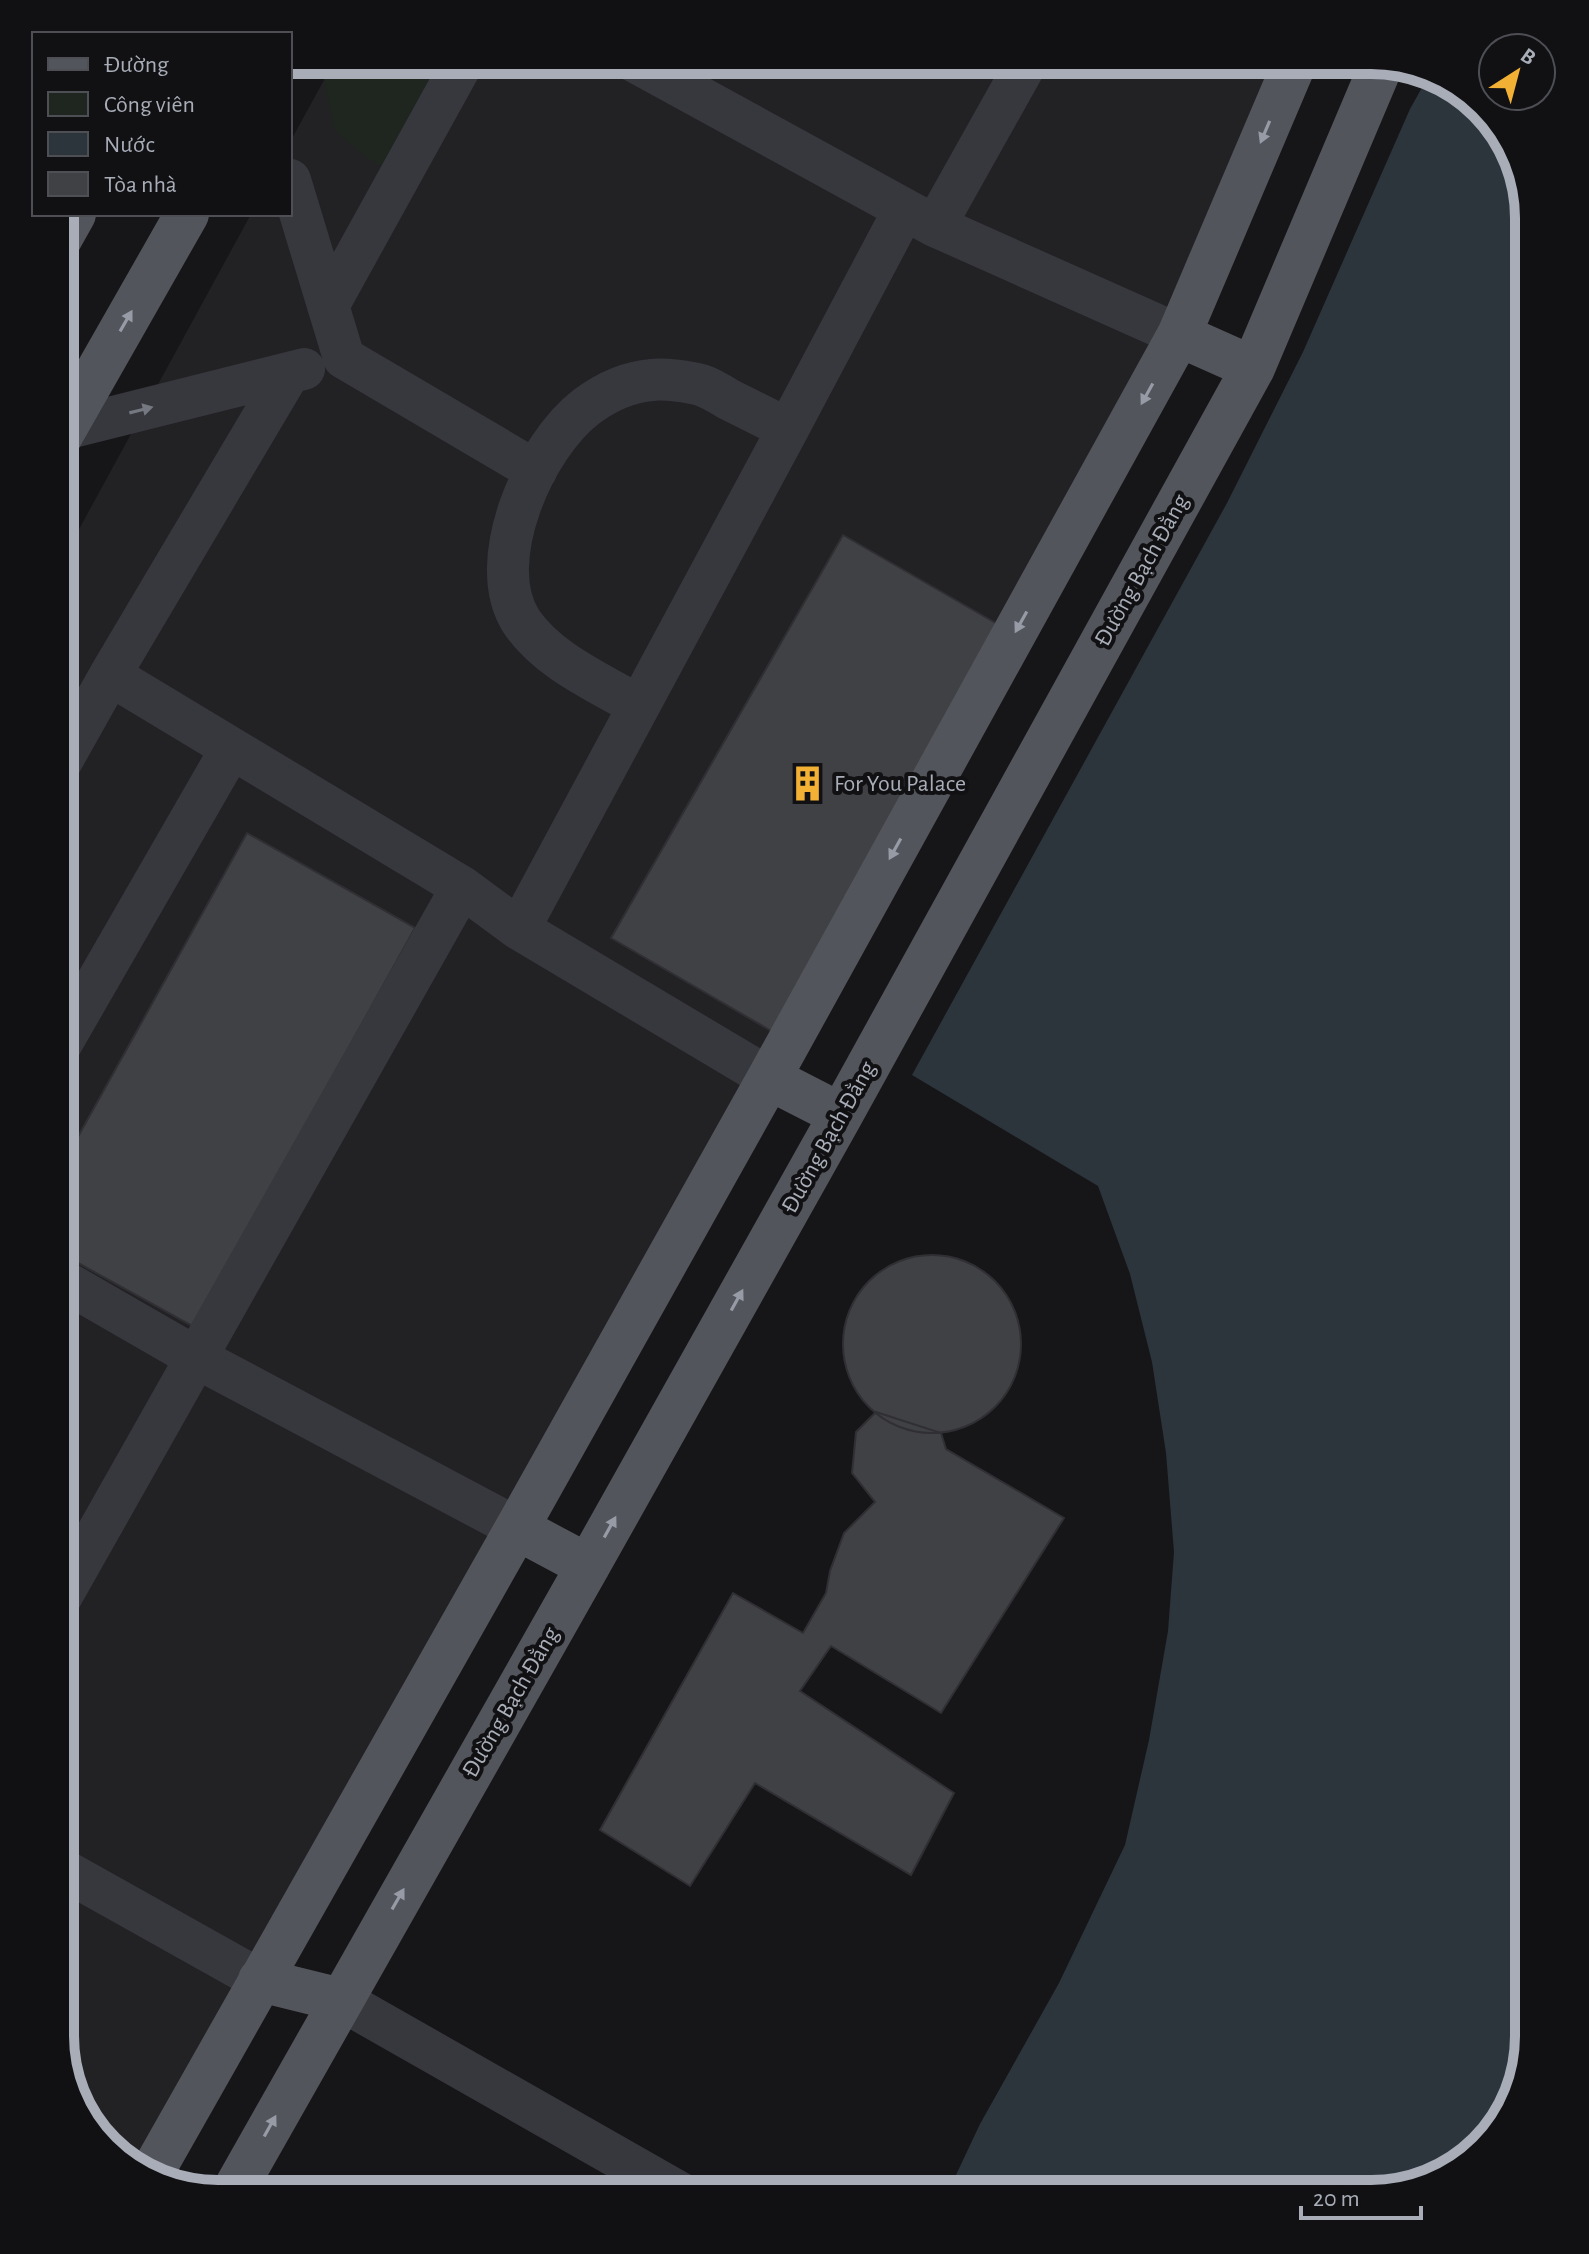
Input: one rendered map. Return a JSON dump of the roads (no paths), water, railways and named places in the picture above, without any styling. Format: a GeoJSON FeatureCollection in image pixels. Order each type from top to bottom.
{"type":"FeatureCollection","features":[{"type":"Feature","properties":{"kind":"main road"},"geometry":{"type":"LineString","coordinates":[[156,2166],[769,1078],[1179,335],[1290,74]]}},
{"type":"Feature","properties":{"kind":"main road","name":"Đường Bạch Đằng"},"geometry":{"type":"LineString","coordinates":[[240,2180],[841,1115],[1253,368],[1377,74]]}},
{"type":"Feature","properties":{"kind":"main road"},"geometry":{"type":"LineString","coordinates":[[74,414],[186,216]]}},
{"type":"Feature","properties":{"kind":"main road"},"geometry":{"type":"LineString","coordinates":[[1179,335],[1253,368]]}},
{"type":"Feature","properties":{"kind":"main road"},"geometry":{"type":"LineString","coordinates":[[769,1078],[841,1115]]}},
{"type":"Feature","properties":{"kind":"main road"},"geometry":{"type":"LineString","coordinates":[[517,1528],[588,1566]]}},
{"type":"Feature","properties":{"kind":"main road"},"geometry":{"type":"LineString","coordinates":[[260,1980],[341,2000]]}},
{"type":"Feature","properties":{"kind":"street"},"geometry":{"type":"LineString","coordinates":[[328,306],[456,74]]}},
{"type":"Feature","properties":{"kind":"street"},"geometry":{"type":"LineString","coordinates":[[658,74],[919,218],[1179,335]]}},
{"type":"Feature","properties":{"kind":"street"},"geometry":{"type":"LineString","coordinates":[[519,929],[788,429],[919,218],[1018,74]]}},
{"type":"Feature","properties":{"kind":"street"},"geometry":{"type":"LineString","coordinates":[[292,187],[344,358],[536,471]]}},
{"type":"Feature","properties":{"kind":"street"},"geometry":{"type":"LineString","coordinates":[[74,430],[344,358]]}},
{"type":"Feature","properties":{"kind":"street"},"geometry":{"type":"LineString","coordinates":[[74,739],[289,373]]}},
{"type":"Feature","properties":{"kind":"street"},"geometry":{"type":"LineString","coordinates":[[639,706],[548,652],[520,619],[507,584],[509,545],[519,506],[536,471],[558,437],[583,409],[616,388],[654,379],[701,385],[788,429]]}},
{"type":"Feature","properties":{"kind":"street"},"geometry":{"type":"LineString","coordinates":[[110,675],[462,887],[519,929],[769,1078]]}},
{"type":"Feature","properties":{"kind":"street"},"geometry":{"type":"LineString","coordinates":[[74,1022],[231,749]]}},
{"type":"Feature","properties":{"kind":"street"},"geometry":{"type":"LineString","coordinates":[[74,1574],[462,887]]}},
{"type":"Feature","properties":{"kind":"street"},"geometry":{"type":"LineString","coordinates":[[74,1287],[197,1358],[517,1528]]}},
{"type":"Feature","properties":{"kind":"street"},"geometry":{"type":"LineString","coordinates":[[74,1876],[260,1980]]}},
{"type":"Feature","properties":{"kind":"street"},"geometry":{"type":"LineString","coordinates":[[341,2000],[657,2180]]}},
{"type":"Feature","properties":{"kind":"water"},"geometry":{"type":"Polygon","coordinates":[[[1424,85],[1435,89],[1466,110],[1496,146],[1510,181],[1515,218],[1514,2055],[1496,2108],[1473,2138],[1443,2161],[1408,2175],[1371,2180],[954,2180],[980,2124],[1059,1983],[1125,1845],[1149,1740],[1168,1631],[1174,1552],[1166,1453],[1152,1362],[1130,1274],[1098,1186],[912,1075],[1227,503],[1303,352],[1410,109],[1424,85]]]}},
{"type":"Feature","properties":{"kind":"place","name":"For You Palace"},"geometry":{"type":"Point","coordinates":[808,783]}}]}
